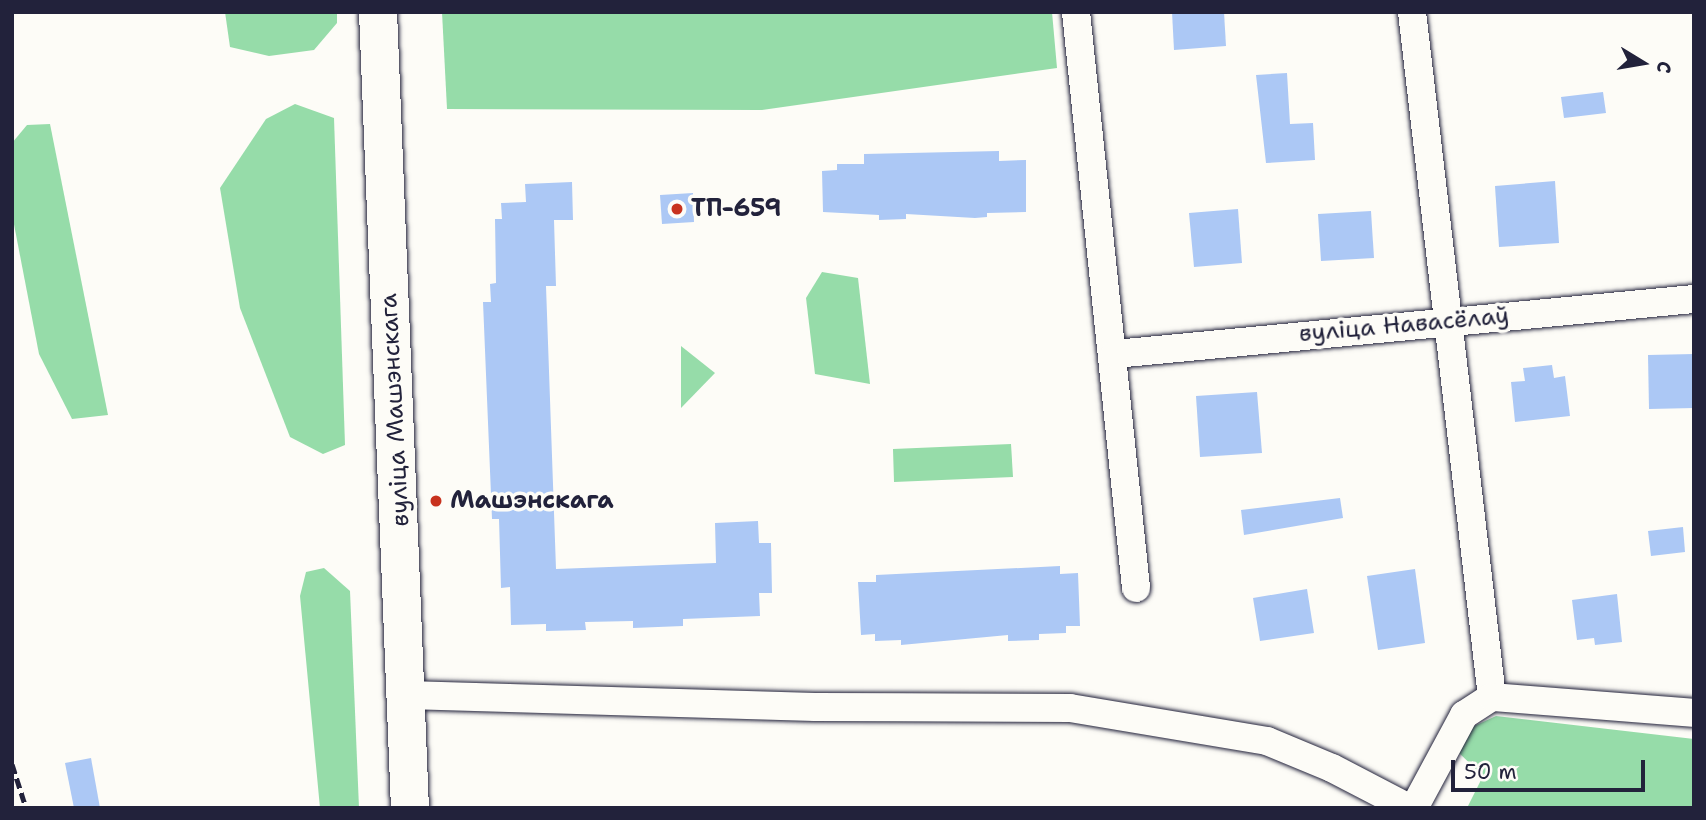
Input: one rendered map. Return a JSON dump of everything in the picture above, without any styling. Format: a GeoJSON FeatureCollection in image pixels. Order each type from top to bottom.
{"type":"FeatureCollection","features":[{"type":"Feature","properties":{"kind":"main road","name":"вуліца Машэнскага"},"geometry":{"type":"LineString","coordinates":[[378,12],[410,808]]}},
{"type":"Feature","properties":{"kind":"street"},"geometry":{"type":"LineString","coordinates":[[1076,12],[1115,354],[1136,588]]}},
{"type":"Feature","properties":{"kind":"street"},"geometry":{"type":"LineString","coordinates":[[1412,12],[1492,697]]}},
{"type":"Feature","properties":{"kind":"street","name":"вуліца Навасёлаў"},"geometry":{"type":"LineString","coordinates":[[1115,354],[1694,299]]}},
{"type":"Feature","properties":{"kind":"street"},"geometry":{"type":"LineString","coordinates":[[407,695],[815,707],[1070,708],[1267,741],[1332,768],[1412,808],[1464,715],[1492,697],[1694,713]]}},
{"type":"Feature","properties":{"kind":"green space"},"geometry":{"type":"Polygon","coordinates":[[[225,12],[337,12],[337,23],[314,50],[269,56],[230,47],[225,12]]]}},
{"type":"Feature","properties":{"kind":"green space"},"geometry":{"type":"Polygon","coordinates":[[[442,12],[1052,12],[1057,68],[762,110],[447,109],[442,12]]]}},
{"type":"Feature","properties":{"kind":"green space"},"geometry":{"type":"Polygon","coordinates":[[[295,104],[334,118],[345,445],[323,454],[290,437],[240,308],[220,188],[266,119],[295,104]]]}},
{"type":"Feature","properties":{"kind":"green space"},"geometry":{"type":"Polygon","coordinates":[[[50,124],[108,415],[72,419],[39,354],[12,214],[12,143],[27,125],[50,124]]]}},
{"type":"Feature","properties":{"kind":"green space"},"geometry":{"type":"Polygon","coordinates":[[[822,272],[858,278],[870,384],[815,374],[806,298],[822,272]]]}},
{"type":"Feature","properties":{"kind":"green space"},"geometry":{"type":"Polygon","coordinates":[[[681,346],[715,373],[681,408],[681,346]]]}},
{"type":"Feature","properties":{"kind":"green space"},"geometry":{"type":"Polygon","coordinates":[[[1011,444],[1013,477],[894,482],[893,449],[1011,444]]]}},
{"type":"Feature","properties":{"kind":"green space"},"geometry":{"type":"Polygon","coordinates":[[[324,568],[350,591],[359,808],[320,808],[300,596],[306,572],[324,568]]]}},
{"type":"Feature","properties":{"kind":"green space"},"geometry":{"type":"Polygon","coordinates":[[[1496,716],[1694,739],[1694,808],[1467,808],[1483,776],[1458,752],[1470,728],[1496,716]]]}},
{"type":"Feature","properties":{"kind":"building"},"geometry":{"type":"Polygon","coordinates":[[[1172,12],[1224,12],[1226,46],[1174,50],[1172,12]]]}},
{"type":"Feature","properties":{"kind":"building"},"geometry":{"type":"Polygon","coordinates":[[[1287,73],[1290,124],[1313,123],[1315,160],[1266,163],[1256,75],[1287,73]]]}},
{"type":"Feature","properties":{"kind":"building"},"geometry":{"type":"Polygon","coordinates":[[[1603,92],[1606,113],[1564,118],[1561,97],[1603,92]]]}},
{"type":"Feature","properties":{"kind":"building"},"geometry":{"type":"Polygon","coordinates":[[[999,151],[999,161],[1026,160],[1026,212],[987,213],[987,217],[975,218],[906,214],[906,219],[879,220],[879,215],[823,212],[822,171],[837,170],[837,164],[864,164],[864,154],[999,151]]]}},
{"type":"Feature","properties":{"kind":"building"},"geometry":{"type":"Polygon","coordinates":[[[1555,181],[1559,243],[1499,247],[1495,186],[1555,181]]]}},
{"type":"Feature","properties":{"kind":"building"},"geometry":{"type":"Polygon","coordinates":[[[572,182],[573,220],[554,220],[556,286],[546,286],[556,569],[716,563],[715,523],[758,521],[759,543],[771,543],[772,593],[759,593],[760,616],[683,619],[683,626],[633,628],[633,621],[585,622],[586,630],[546,631],[546,624],[511,625],[510,587],[501,588],[499,519],[492,519],[483,302],[491,302],[490,284],[496,283],[495,219],[502,219],[501,203],[526,202],[525,184],[572,182]]]}},
{"type":"Feature","properties":{"kind":"building","name":"ТП-659"},"geometry":{"type":"Polygon","coordinates":[[[693,193],[694,222],[662,224],[660,195],[693,193]]]}},
{"type":"Feature","properties":{"kind":"building"},"geometry":{"type":"Polygon","coordinates":[[[1238,209],[1242,263],[1194,267],[1189,213],[1238,209]]]}},
{"type":"Feature","properties":{"kind":"building"},"geometry":{"type":"Polygon","coordinates":[[[1371,211],[1374,258],[1321,261],[1318,214],[1371,211]]]}},
{"type":"Feature","properties":{"kind":"building"},"geometry":{"type":"Polygon","coordinates":[[[1694,354],[1694,408],[1649,409],[1648,355],[1694,354]]]}},
{"type":"Feature","properties":{"kind":"building"},"geometry":{"type":"Polygon","coordinates":[[[1552,365],[1554,378],[1565,376],[1570,416],[1515,422],[1511,382],[1525,381],[1523,368],[1552,365]]]}},
{"type":"Feature","properties":{"kind":"building"},"geometry":{"type":"Polygon","coordinates":[[[1257,392],[1262,453],[1200,457],[1196,396],[1257,392]]]}},
{"type":"Feature","properties":{"kind":"building"},"geometry":{"type":"Polygon","coordinates":[[[1340,498],[1343,518],[1244,535],[1241,510],[1340,498]]]}},
{"type":"Feature","properties":{"kind":"building"},"geometry":{"type":"Polygon","coordinates":[[[1683,527],[1685,552],[1651,556],[1648,531],[1683,527]]]}},
{"type":"Feature","properties":{"kind":"building"},"geometry":{"type":"Polygon","coordinates":[[[1060,566],[1060,574],[1078,573],[1080,626],[1066,626],[1066,633],[1039,634],[1039,640],[1008,641],[1008,635],[901,645],[901,640],[875,641],[875,634],[861,635],[858,582],[876,582],[876,575],[1060,566]]]}},
{"type":"Feature","properties":{"kind":"building"},"geometry":{"type":"Polygon","coordinates":[[[1415,569],[1425,643],[1378,650],[1367,576],[1415,569]]]}},
{"type":"Feature","properties":{"kind":"building"},"geometry":{"type":"Polygon","coordinates":[[[1307,589],[1314,633],[1260,641],[1253,598],[1307,589]]]}},
{"type":"Feature","properties":{"kind":"building"},"geometry":{"type":"Polygon","coordinates":[[[1617,594],[1622,642],[1595,645],[1594,638],[1577,640],[1572,600],[1617,594]]]}},
{"type":"Feature","properties":{"kind":"building"},"geometry":{"type":"Polygon","coordinates":[[[91,758],[100,808],[74,808],[65,763],[91,758]]]}},
{"type":"Feature","properties":{"kind":"railway"},"geometry":{"type":"LineString","coordinates":[[12,764],[26,808]]}},
{"type":"Feature","properties":{"kind":"place","name":"ТП-659"},"geometry":{"type":"Point","coordinates":[677,209]}},
{"type":"Feature","properties":{"kind":"place","name":"Машэнскага"},"geometry":{"type":"Point","coordinates":[436,501]}}]}
